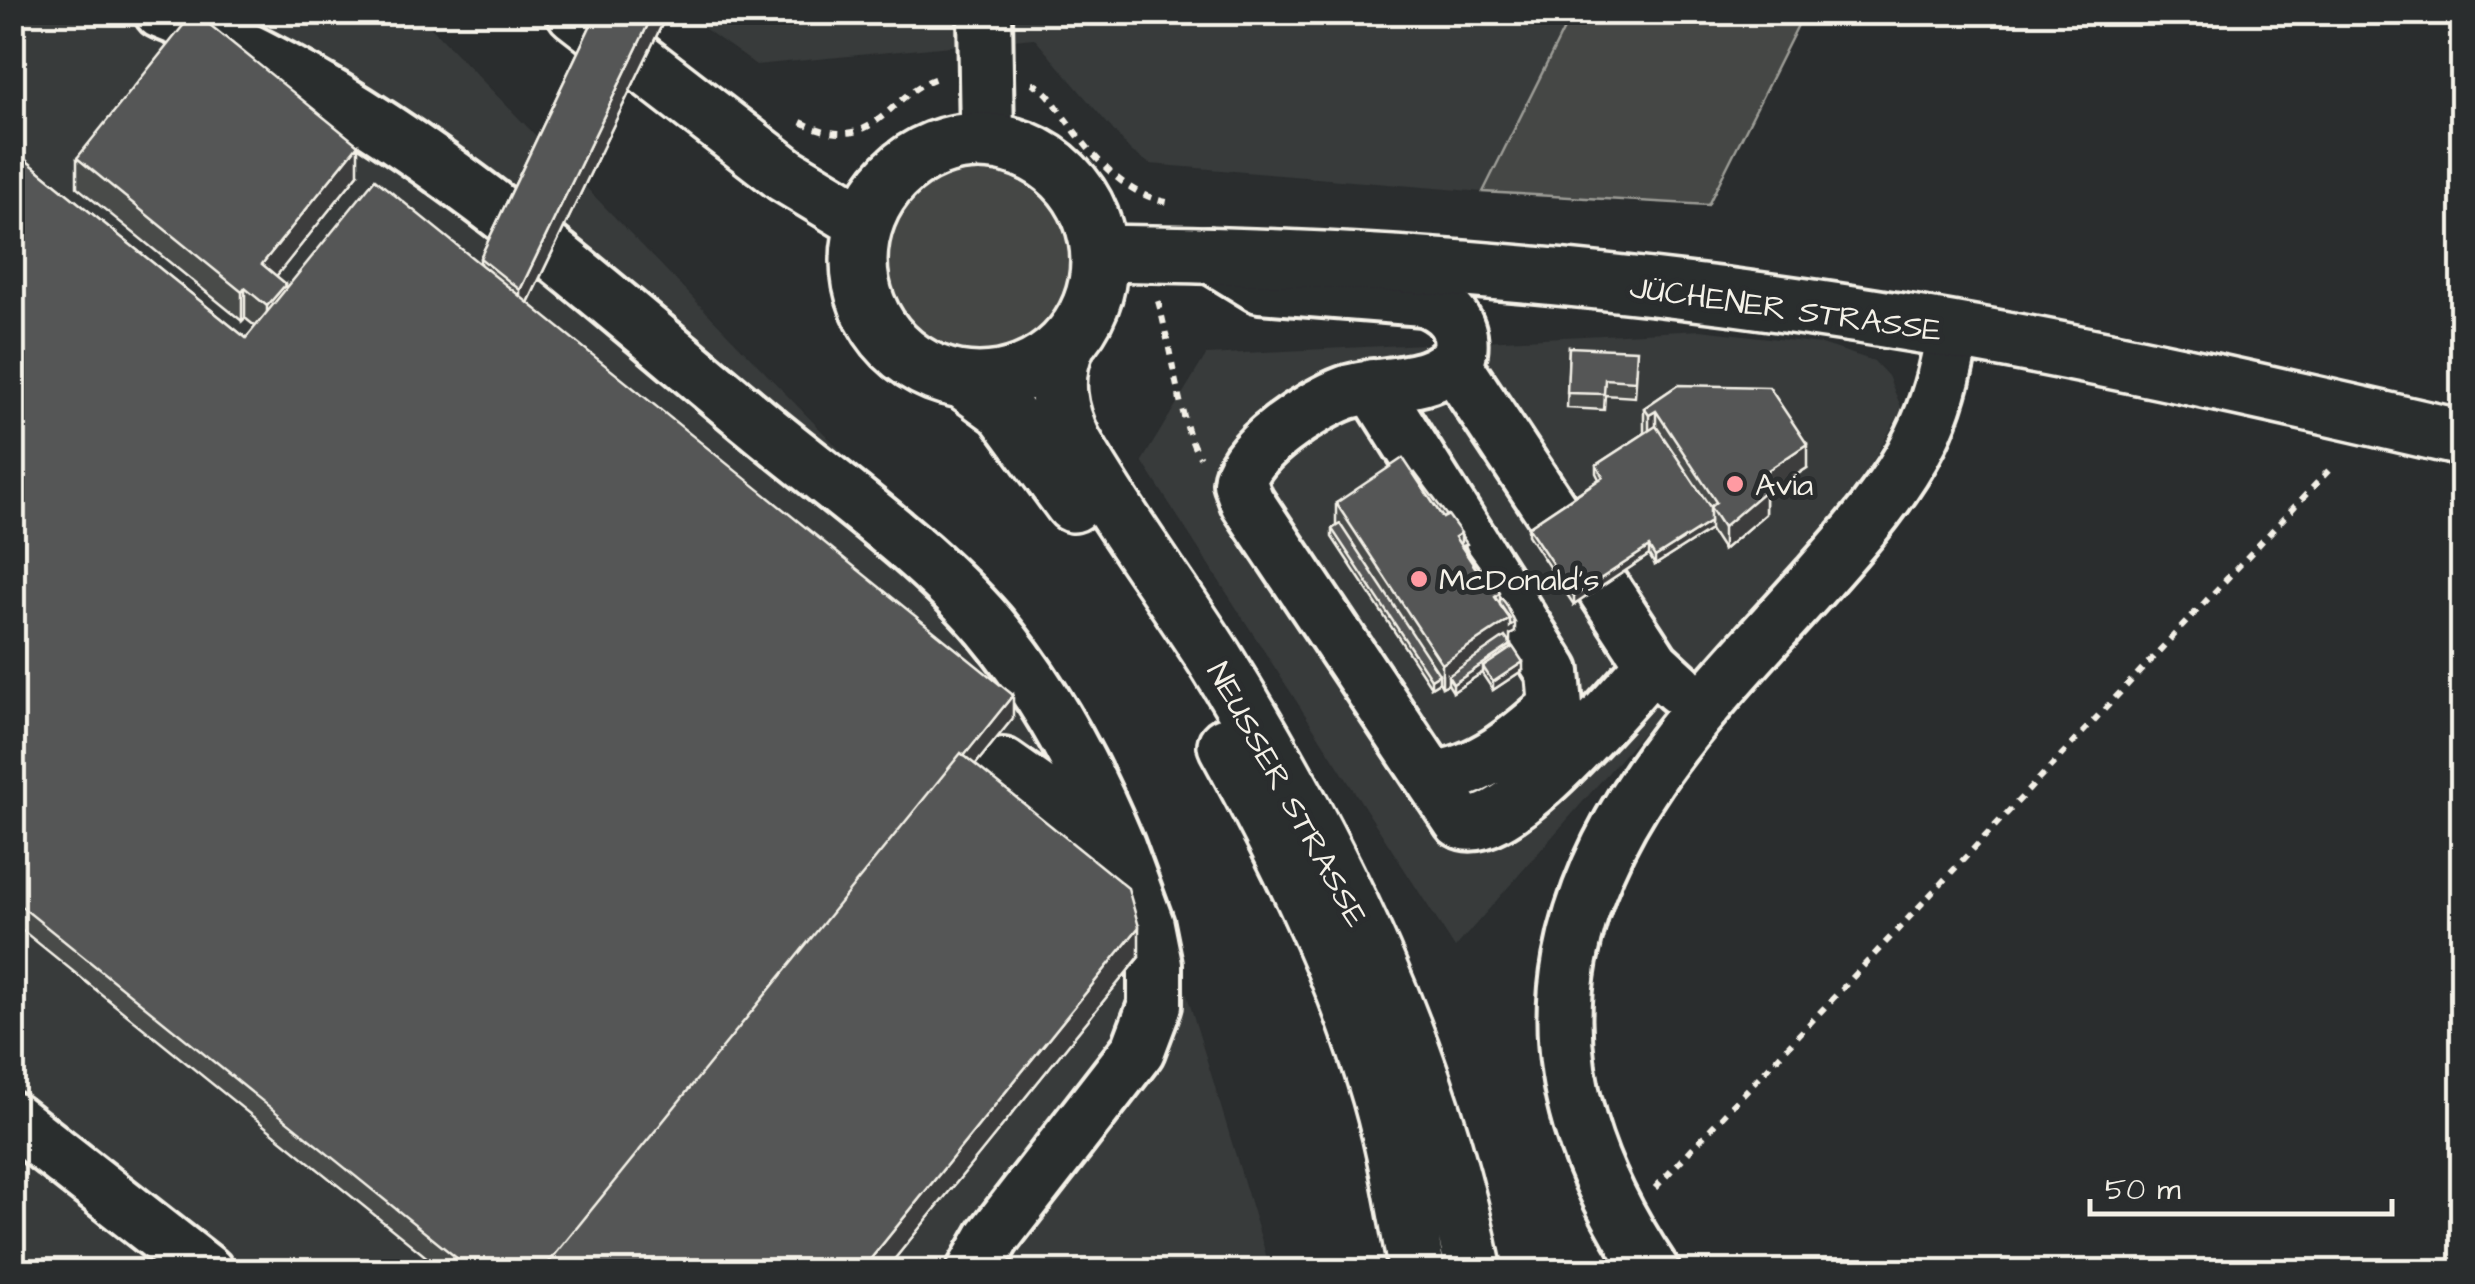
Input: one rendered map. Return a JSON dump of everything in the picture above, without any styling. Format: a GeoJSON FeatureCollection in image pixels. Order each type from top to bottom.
{"type":"FeatureCollection","features":[{"type":"Feature","properties":{"kind":"main road"},"geometry":{"type":"LineString","coordinates":[[575,12],[786,175],[864,222]]}},
{"type":"Feature","properties":{"kind":"main road"},"geometry":{"type":"LineString","coordinates":[[987,140],[1022,148],[1064,176],[1084,204],[1099,253],[1092,301],[1067,344],[1022,373],[1004,379],[964,381],[912,362],[872,318],[860,281],[859,242],[864,222],[892,176],[920,155],[953,142],[987,140]]}},
{"type":"Feature","properties":{"kind":"main road","name":"JÜCHENER STRASSE"},"geometry":{"type":"LineString","coordinates":[[1099,253],[1155,227],[1208,254],[1486,270],[1704,293],[1954,331],[2462,438]]}},
{"type":"Feature","properties":{"kind":"main road","name":"NEUSSER STRASSE"},"geometry":{"type":"LineString","coordinates":[[1067,344],[1058,367],[1058,393],[1074,444],[1272,754],[1386,984],[1433,1108],[1474,1272]]}},
{"type":"Feature","properties":{"kind":"main road","name":"NEUSSER STRASSE"},"geometry":{"type":"LineString","coordinates":[[964,381],[1004,410],[1051,470],[1178,664],[1247,785],[1326,948],[1367,1053],[1390,1129],[1417,1272]]}},
{"type":"Feature","properties":{"kind":"street"},"geometry":{"type":"LineString","coordinates":[[161,12],[228,38],[280,65],[441,172],[592,287],[916,556],[973,607],[1024,670],[1079,762],[1118,846],[1146,925],[1155,964],[1152,1020],[1127,1067],[993,1237],[972,1272]]}},
{"type":"Feature","properties":{"kind":"street"},"geometry":{"type":"LineString","coordinates":[[985,12],[987,140]]}},
{"type":"Feature","properties":{"kind":"street"},"geometry":{"type":"LineString","coordinates":[[1208,254],[1260,286],[1412,296],[1433,302],[1450,314],[1460,333],[1464,378],[1555,516]]}},
{"type":"Feature","properties":{"kind":"street"},"geometry":{"type":"LineString","coordinates":[[1653,1272],[1623,1222],[1574,1113],[1564,1058],[1567,975],[1584,900],[1601,855],[1646,778],[1701,709],[1843,550],[1902,472],[1936,404],[1954,331]]}},
{"type":"Feature","properties":{"kind":"street"},"geometry":{"type":"LineString","coordinates":[[1464,378],[1434,376],[1373,386],[1334,398],[1266,443],[1241,474],[1247,502],[1464,824],[1476,825],[1497,817],[1535,788],[1653,664]]}},
{"type":"Feature","properties":{"kind":"street"},"geometry":{"type":"LineString","coordinates":[[1408,439],[1464,378]]}},
{"type":"Feature","properties":{"kind":"street"},"geometry":{"type":"LineString","coordinates":[[1373,386],[1553,672],[1556,707],[1470,772],[1432,778]]}},
{"type":"Feature","properties":{"kind":"street"},"geometry":{"type":"LineString","coordinates":[[1602,586],[1653,664],[1701,709]]}},
{"type":"Feature","properties":{"kind":"street"},"geometry":{"type":"LineString","coordinates":[[1002,765],[1118,846]]}},
{"type":"Feature","properties":{"kind":"street"},"geometry":{"type":"LineString","coordinates":[[12,1119],[208,1272]]}},
{"type":"Feature","properties":{"kind":"path"},"geometry":{"type":"LineString","coordinates":[[1155,227],[1155,292],[1172,347],[1187,437],[1206,462],[1241,474]]}},
{"type":"Feature","properties":{"kind":"path"},"geometry":{"type":"LineString","coordinates":[[1623,1222],[2328,470]]}},
{"type":"Feature","properties":{"kind":"shaded area"},"geometry":{"type":"Polygon","coordinates":[[[12,13],[417,13],[999,614],[1163,916],[1271,1271],[13,1271],[12,13]]]}},
{"type":"Feature","properties":{"kind":"shaded area"},"geometry":{"type":"Polygon","coordinates":[[[683,13],[1572,13],[1483,192],[1150,164],[1131,151],[1034,38],[756,65],[683,13]]]}},
{"type":"Feature","properties":{"kind":"shaded area"},"geometry":{"type":"Polygon","coordinates":[[[1572,13],[1804,13],[1708,205],[1483,192],[1572,13]]]}},
{"type":"Feature","properties":{"kind":"shaded area"},"geometry":{"type":"Polygon","coordinates":[[[977,158],[1015,166],[1047,187],[1068,219],[1076,257],[1068,295],[1047,327],[1015,348],[977,356],[939,348],[907,327],[886,295],[878,257],[886,219],[907,187],[939,166],[977,158]]]}},
{"type":"Feature","properties":{"kind":"shaded area"},"geometry":{"type":"Polygon","coordinates":[[[1701,330],[1822,344],[1874,361],[1888,376],[1902,409],[1859,486],[1455,948],[1142,461],[1206,355],[1701,330]]]}},
{"type":"Feature","properties":{"kind":"building"},"geometry":{"type":"Polygon","coordinates":[[[194,12],[358,145],[262,264],[286,284],[267,306],[245,288],[242,292],[77,158],[194,12]]]}},
{"type":"Feature","properties":{"kind":"building"},"geometry":{"type":"Polygon","coordinates":[[[597,12],[654,12],[520,290],[480,258],[597,12]]]}},
{"type":"Feature","properties":{"kind":"building"},"geometry":{"type":"Polygon","coordinates":[[[12,149],[246,338],[375,179],[1013,695],[964,756],[961,753],[541,1272],[474,1272],[12,899],[12,149]]]}},
{"type":"Feature","properties":{"kind":"building"},"geometry":{"type":"Polygon","coordinates":[[[1569,347],[1637,350],[1635,381],[1605,379],[1604,394],[1567,393],[1569,347]]]}},
{"type":"Feature","properties":{"kind":"building","name":"Avia"},"geometry":{"type":"Polygon","coordinates":[[[1678,385],[1769,387],[1807,444],[1756,478],[1765,491],[1723,527],[1710,507],[1716,502],[1656,411],[1649,415],[1644,408],[1678,385]]]}},
{"type":"Feature","properties":{"kind":"building"},"geometry":{"type":"Polygon","coordinates":[[[1656,426],[1710,507],[1710,522],[1655,557],[1649,547],[1574,596],[1528,527],[1603,477],[1596,465],[1656,426]]]}},
{"type":"Feature","properties":{"kind":"building","name":"McDonald's"},"geometry":{"type":"Polygon","coordinates":[[[1403,458],[1443,518],[1448,515],[1461,533],[1455,537],[1483,579],[1489,575],[1500,593],[1495,597],[1510,619],[1442,664],[1336,503],[1403,458]]]}},
{"type":"Feature","properties":{"kind":"building"},"geometry":{"type":"Polygon","coordinates":[[[1415,473],[1447,516],[1443,518],[1415,473]]]}},
{"type":"Feature","properties":{"kind":"building"},"geometry":{"type":"Polygon","coordinates":[[[1340,524],[1439,674],[1431,679],[1332,529],[1340,524]]]}},
{"type":"Feature","properties":{"kind":"building"},"geometry":{"type":"Polygon","coordinates":[[[1461,535],[1467,544],[1463,546],[1486,577],[1483,579],[1461,545],[1461,535]]]}},
{"type":"Feature","properties":{"kind":"building"},"geometry":{"type":"Polygon","coordinates":[[[1500,596],[1515,623],[1510,627],[1510,619],[1500,605],[1500,596]]]}},
{"type":"Feature","properties":{"kind":"building"},"geometry":{"type":"Polygon","coordinates":[[[1505,637],[1511,645],[1453,684],[1448,676],[1505,637]]]}},
{"type":"Feature","properties":{"kind":"building"},"geometry":{"type":"Polygon","coordinates":[[[1513,647],[1523,662],[1493,682],[1483,667],[1513,647]]]}},
{"type":"Feature","properties":{"kind":"building"},"geometry":{"type":"Polygon","coordinates":[[[961,753],[1128,888],[1139,927],[860,1272],[541,1272],[961,753]]]}},
{"type":"Feature","properties":{"kind":"place","name":"Avia"},"geometry":{"type":"Point","coordinates":[1735,484]}},
{"type":"Feature","properties":{"kind":"place","name":"McDonald's"},"geometry":{"type":"Point","coordinates":[1419,579]}}]}
